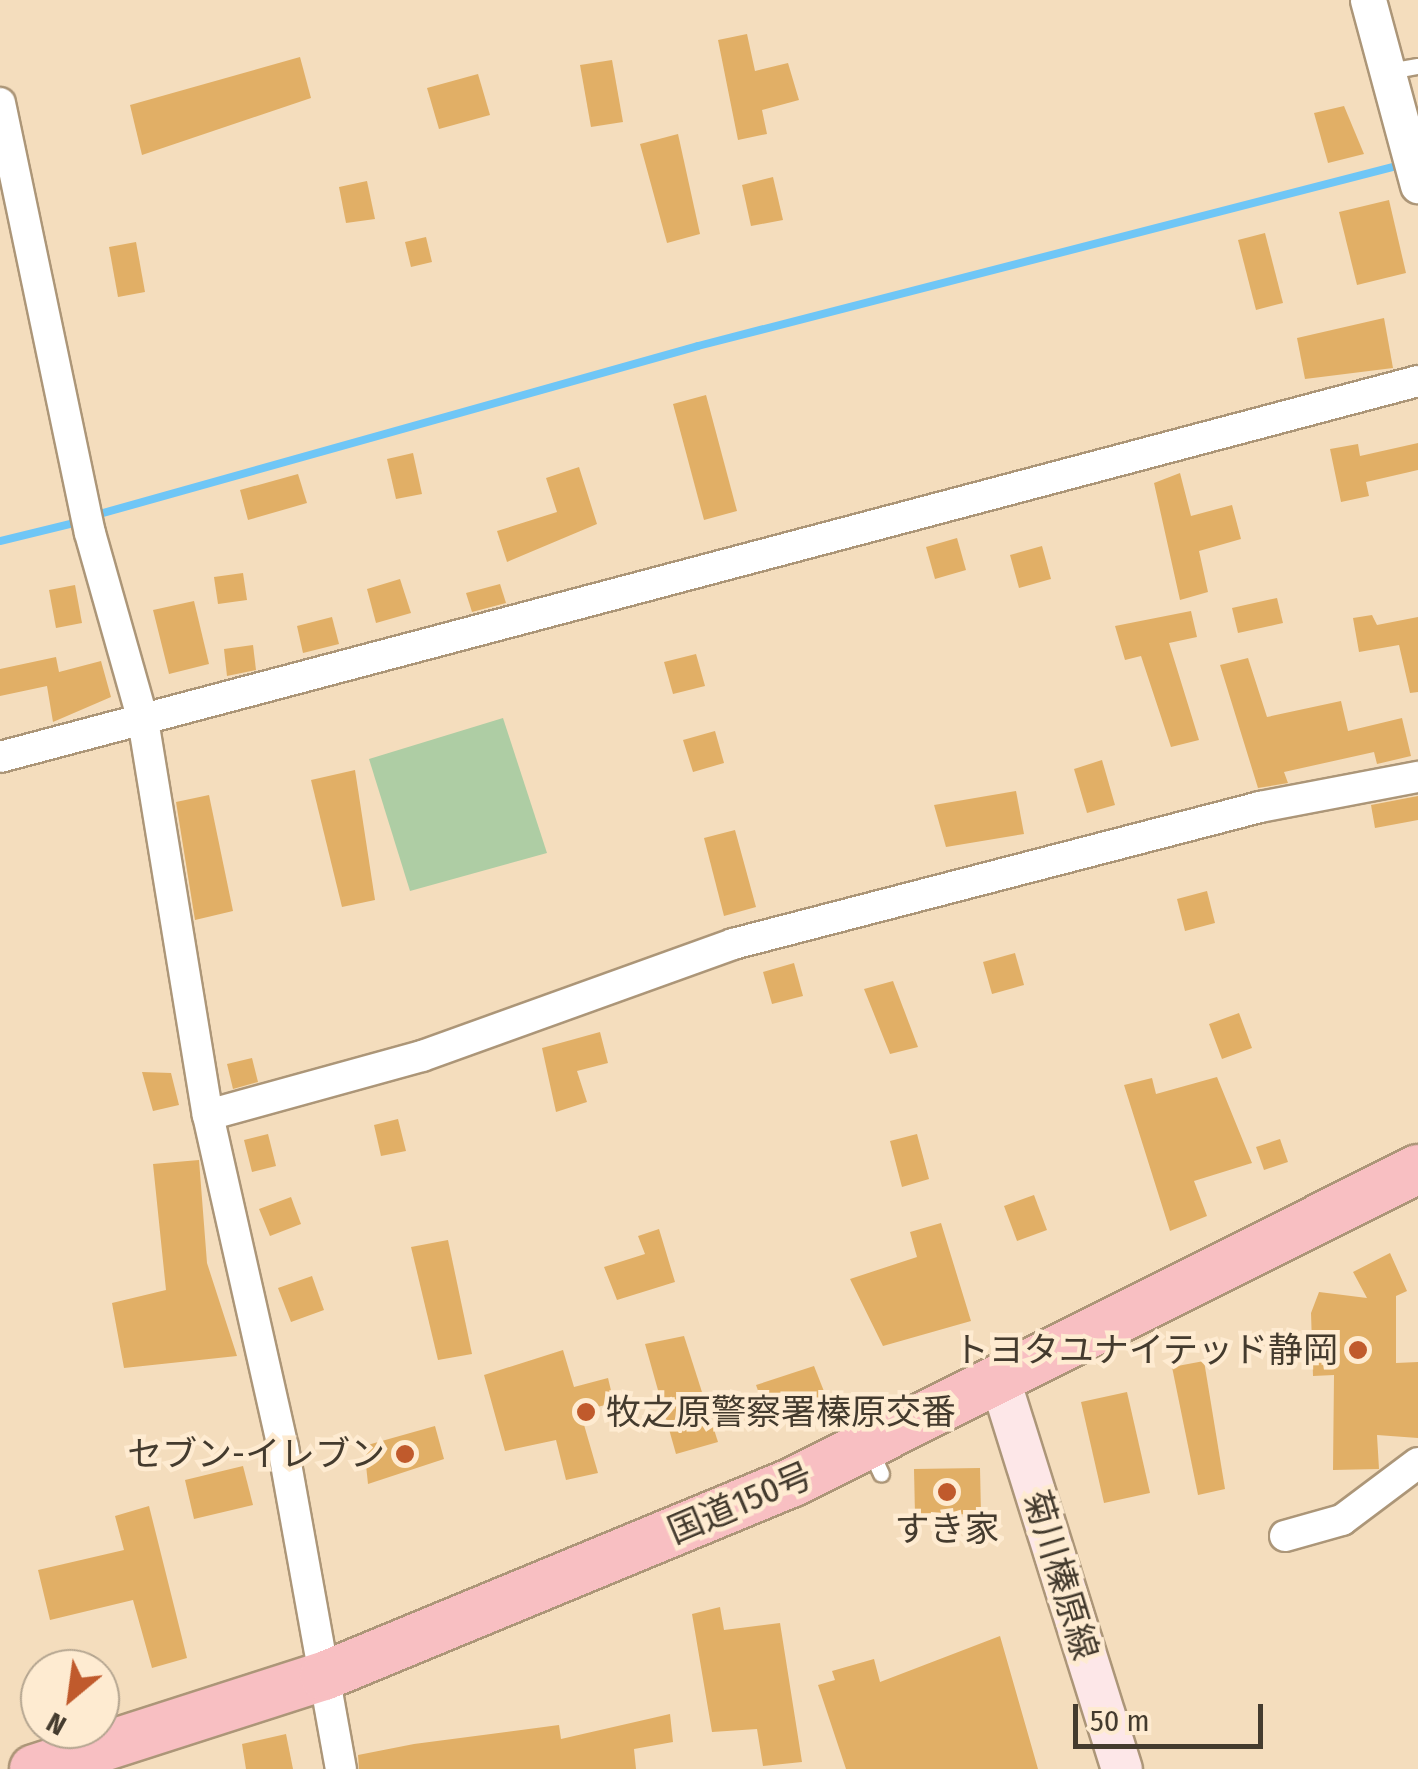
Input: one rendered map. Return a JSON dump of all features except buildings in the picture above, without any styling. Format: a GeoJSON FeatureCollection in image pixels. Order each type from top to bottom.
{"type":"FeatureCollection","features":[{"type":"Feature","properties":{"kind":"highway","name":"国道150号"},"geometry":{"type":"LineString","coordinates":[[34,1769],[324,1676],[875,1460],[1000,1380],[1418,1168]]}},
{"type":"Feature","properties":{"kind":"main road","name":"菊川榛原線"},"geometry":{"type":"LineString","coordinates":[[1000,1380],[1122,1769]]}},
{"type":"Feature","properties":{"kind":"street"},"geometry":{"type":"LineString","coordinates":[[1368,0],[1403,69],[1415,171]]}},
{"type":"Feature","properties":{"kind":"street"},"geometry":{"type":"LineString","coordinates":[[0,104],[12,210],[83,487],[90,533],[143,720],[208,1115],[341,1769]]}},
{"type":"Feature","properties":{"kind":"street"},"geometry":{"type":"LineString","coordinates":[[0,757],[1418,380]]}},
{"type":"Feature","properties":{"kind":"street"},"geometry":{"type":"LineString","coordinates":[[208,1115],[422,1056],[732,944],[1260,806],[1418,777]]}},
{"type":"Feature","properties":{"kind":"street"},"geometry":{"type":"LineString","coordinates":[[1285,1536],[1342,1520],[1418,1462]]}},
{"type":"Feature","properties":{"kind":"green space"},"geometry":{"type":"Polygon","coordinates":[[[503,718],[547,853],[410,891],[369,759],[503,718]]]}},
{"type":"Feature","properties":{"kind":"waterway"},"geometry":{"type":"LineString","coordinates":[[96,515],[698,346],[1405,164]]}},
{"type":"Feature","properties":{"kind":"waterway"},"geometry":{"type":"LineString","coordinates":[[0,541],[78,522]]}},
{"type":"Feature","properties":{"kind":"place","name":"トヨタユナイテッド静岡"},"geometry":{"type":"Point","coordinates":[1358,1350]}},
{"type":"Feature","properties":{"kind":"place","name":"牧之原警察署榛原交番"},"geometry":{"type":"Point","coordinates":[586,1412]}},
{"type":"Feature","properties":{"kind":"place","name":"セブン-イレブン"},"geometry":{"type":"Point","coordinates":[405,1454]}},
{"type":"Feature","properties":{"kind":"place","name":"すき家"},"geometry":{"type":"Point","coordinates":[947,1492]}}]}
